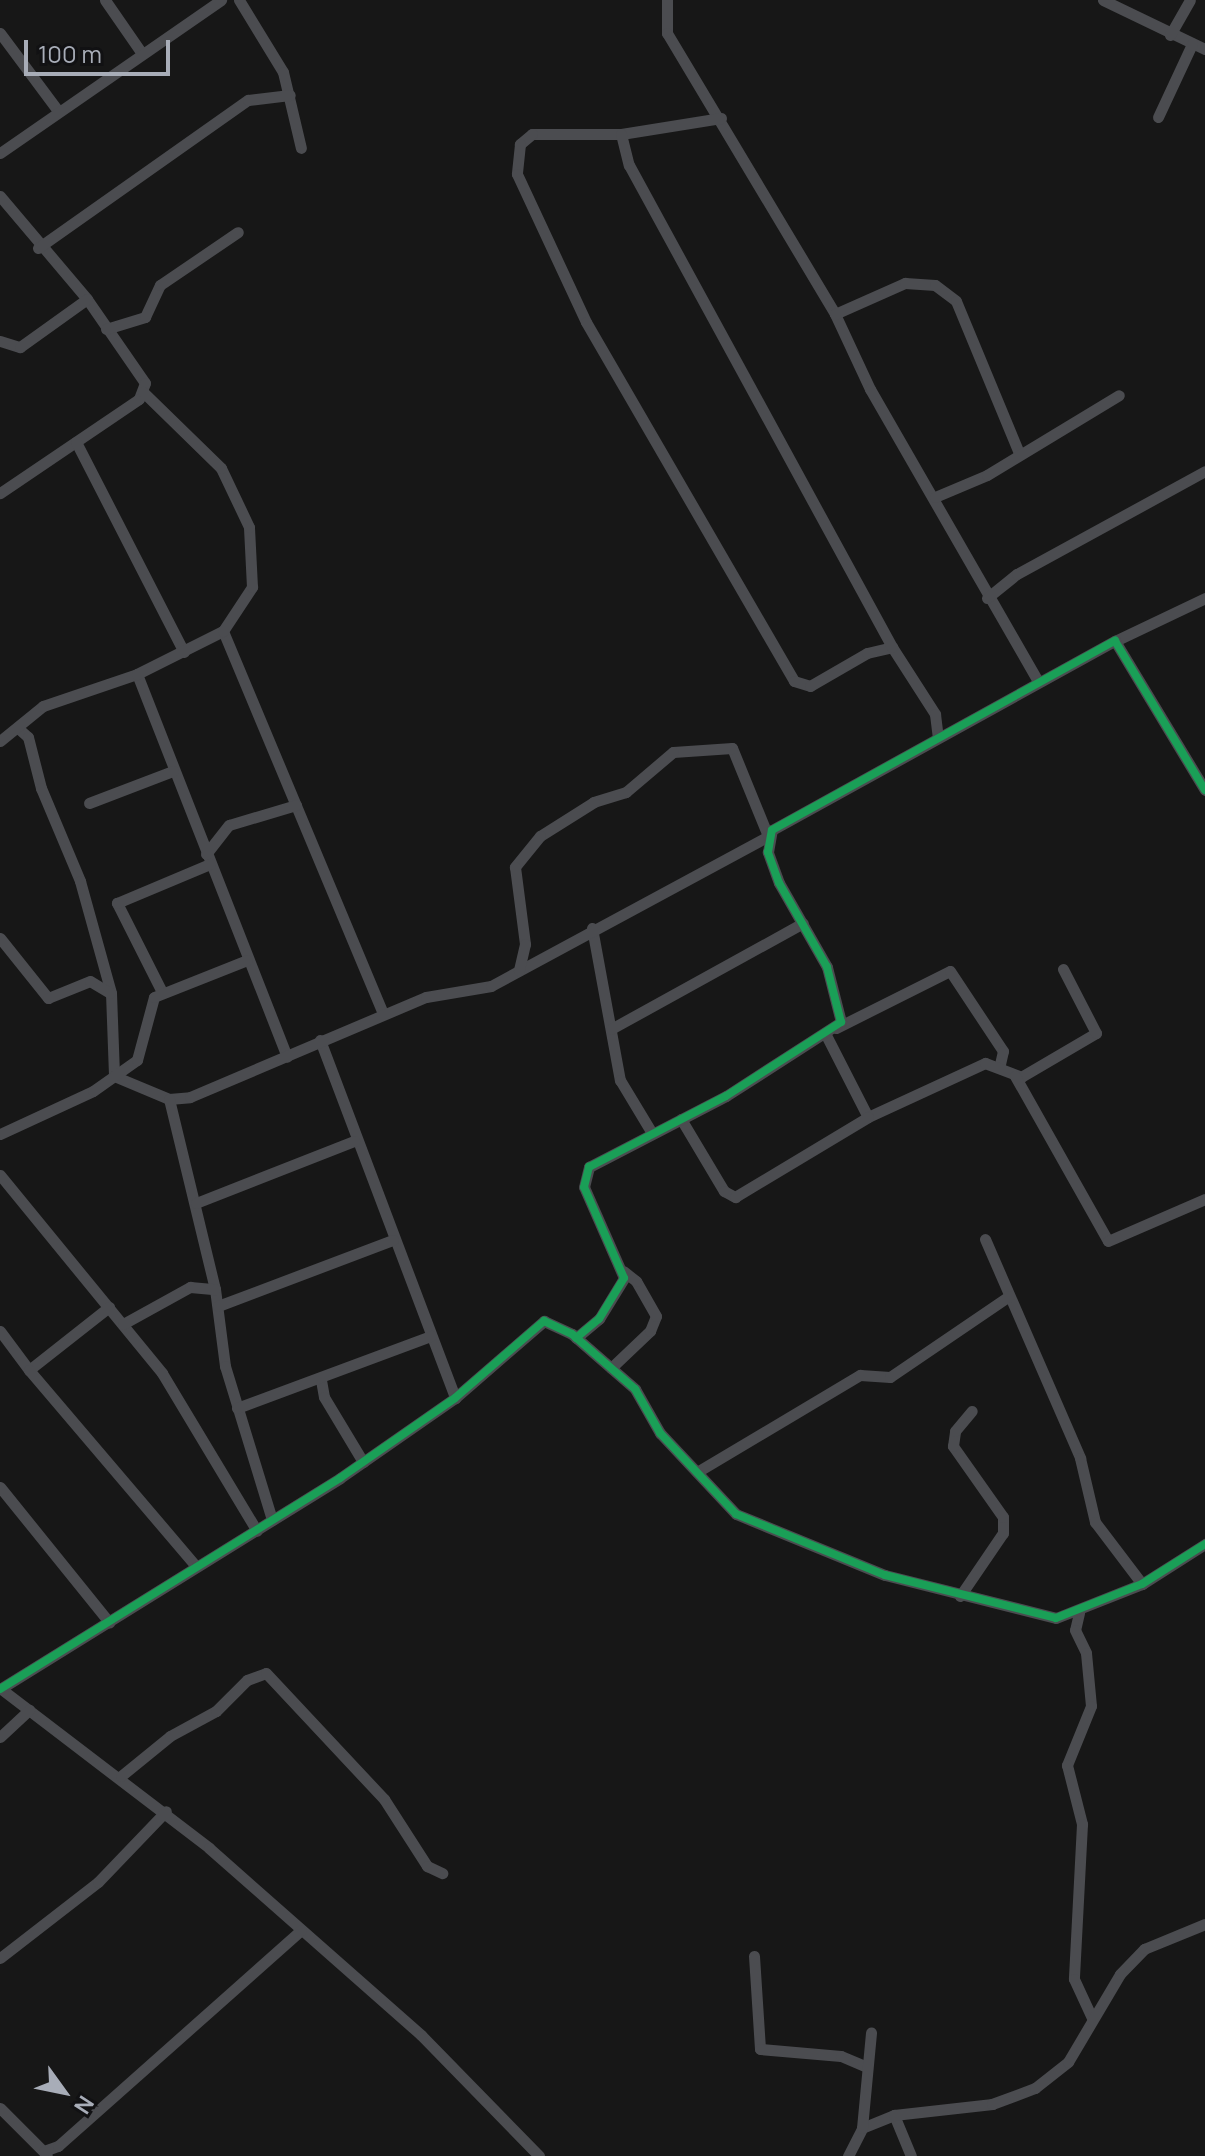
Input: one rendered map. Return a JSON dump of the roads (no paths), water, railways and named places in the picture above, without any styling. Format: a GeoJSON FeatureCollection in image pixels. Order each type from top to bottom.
{"type":"FeatureCollection","features":[{"type":"Feature","properties":{"kind":"street"},"geometry":{"type":"LineString","coordinates":[[105,0],[141,52]]}},
{"type":"Feature","properties":{"kind":"street"},"geometry":{"type":"LineString","coordinates":[[0,153],[56,108],[221,0]]}},
{"type":"Feature","properties":{"kind":"street"},"geometry":{"type":"LineString","coordinates":[[239,0],[261,28],[290,95],[301,148]]}},
{"type":"Feature","properties":{"kind":"street"},"geometry":{"type":"LineString","coordinates":[[667,0],[667,33],[721,118],[799,262],[835,314],[870,389],[935,497],[987,598],[1038,681]]}},
{"type":"Feature","properties":{"kind":"street"},"geometry":{"type":"LineString","coordinates":[[1103,0],[1170,35],[1205,49]]}},
{"type":"Feature","properties":{"kind":"street"},"geometry":{"type":"LineString","coordinates":[[1170,35],[1190,0]]}},
{"type":"Feature","properties":{"kind":"street"},"geometry":{"type":"LineString","coordinates":[[0,33],[56,108]]}},
{"type":"Feature","properties":{"kind":"street"},"geometry":{"type":"LineString","coordinates":[[1158,117],[1192,44]]}},
{"type":"Feature","properties":{"kind":"street"},"geometry":{"type":"LineString","coordinates":[[38,248],[248,100],[290,95]]}},
{"type":"Feature","properties":{"kind":"street"},"geometry":{"type":"LineString","coordinates":[[721,118],[621,134],[532,134],[516,155],[517,174],[586,322],[794,681],[810,686],[867,653],[892,647]]}},
{"type":"Feature","properties":{"kind":"street"},"geometry":{"type":"LineString","coordinates":[[621,134],[629,165],[892,647],[935,714],[938,737]]}},
{"type":"Feature","properties":{"kind":"street"},"geometry":{"type":"LineString","coordinates":[[0,196],[38,248],[87,299],[106,329],[143,373],[143,392],[207,450],[249,527],[252,587],[223,631],[137,674],[61,698],[0,741]]}},
{"type":"Feature","properties":{"kind":"street"},"geometry":{"type":"LineString","coordinates":[[106,329],[145,317],[160,285],[238,232]]}},
{"type":"Feature","properties":{"kind":"street"},"geometry":{"type":"LineString","coordinates":[[835,314],[905,283],[935,285],[945,292],[956,301],[1019,453]]}},
{"type":"Feature","properties":{"kind":"street"},"geometry":{"type":"LineString","coordinates":[[0,341],[20,347],[87,299]]}},
{"type":"Feature","properties":{"kind":"street"},"geometry":{"type":"LineString","coordinates":[[0,493],[143,392]]}},
{"type":"Feature","properties":{"kind":"street"},"geometry":{"type":"LineString","coordinates":[[935,497],[1119,395]]}},
{"type":"Feature","properties":{"kind":"street"},"geometry":{"type":"LineString","coordinates":[[76,442],[184,652]]}},
{"type":"Feature","properties":{"kind":"street"},"geometry":{"type":"LineString","coordinates":[[987,598],[1017,574],[1205,471]]}},
{"type":"Feature","properties":{"kind":"street"},"geometry":{"type":"LineString","coordinates":[[114,1076],[169,1099],[190,1097],[426,997],[491,986],[592,928],[768,836],[1038,681],[1205,598]]}},
{"type":"Feature","properties":{"kind":"street"},"geometry":{"type":"LineString","coordinates":[[223,631],[383,1014]]}},
{"type":"Feature","properties":{"kind":"street"},"geometry":{"type":"LineString","coordinates":[[1115,641],[1205,790]]}},
{"type":"Feature","properties":{"kind":"street"},"geometry":{"type":"LineString","coordinates":[[137,674],[287,1057]]}},
{"type":"Feature","properties":{"kind":"street"},"geometry":{"type":"LineString","coordinates":[[19,729],[28,737],[41,788],[80,881],[111,993],[114,1076]]}},
{"type":"Feature","properties":{"kind":"street"},"geometry":{"type":"LineString","coordinates":[[519,970],[525,944],[515,867],[540,836],[594,802],[626,792],[673,752],[732,748],[768,836],[779,883],[835,987],[841,1013],[836,1028]]}},
{"type":"Feature","properties":{"kind":"street"},"geometry":{"type":"LineString","coordinates":[[89,803],[173,771]]}},
{"type":"Feature","properties":{"kind":"street"},"geometry":{"type":"LineString","coordinates":[[162,992],[117,903],[208,859],[229,825],[296,805]]}},
{"type":"Feature","properties":{"kind":"street"},"geometry":{"type":"LineString","coordinates":[[611,1029],[803,923]]}},
{"type":"Feature","properties":{"kind":"street"},"geometry":{"type":"LineString","coordinates":[[592,928],[620,1080],[652,1133]]}},
{"type":"Feature","properties":{"kind":"street"},"geometry":{"type":"LineString","coordinates":[[0,938],[48,998],[90,981],[111,993]]}},
{"type":"Feature","properties":{"kind":"street"},"geometry":{"type":"LineString","coordinates":[[0,1134],[114,1076],[142,1053],[150,1005],[162,992],[247,960]]}},
{"type":"Feature","properties":{"kind":"street"},"geometry":{"type":"LineString","coordinates":[[1015,1076],[1096,1033],[1063,969]]}},
{"type":"Feature","properties":{"kind":"street"},"geometry":{"type":"LineString","coordinates":[[611,1368],[650,1331],[656,1316],[636,1281],[623,1271],[583,1179],[589,1167],[681,1119],[836,1028],[950,971],[1003,1051],[1000,1064]]}},
{"type":"Feature","properties":{"kind":"street"},"geometry":{"type":"LineString","coordinates":[[826,1035],[868,1117]]}},
{"type":"Feature","properties":{"kind":"street"},"geometry":{"type":"LineString","coordinates":[[320,1040],[354,1141],[455,1398]]}},
{"type":"Feature","properties":{"kind":"street"},"geometry":{"type":"LineString","coordinates":[[681,1119],[724,1191],[735,1197],[868,1117],[985,1063],[1000,1064],[1015,1076],[1108,1241],[1205,1199]]}},
{"type":"Feature","properties":{"kind":"street"},"geometry":{"type":"LineString","coordinates":[[169,1099],[215,1289],[237,1408],[272,1520]]}},
{"type":"Feature","properties":{"kind":"street"},"geometry":{"type":"LineString","coordinates":[[196,1203],[354,1141]]}},
{"type":"Feature","properties":{"kind":"street"},"geometry":{"type":"LineString","coordinates":[[0,1175],[123,1324],[219,1459],[257,1531]]}},
{"type":"Feature","properties":{"kind":"street"},"geometry":{"type":"LineString","coordinates":[[985,1239],[1080,1458],[1095,1522],[1142,1584]]}},
{"type":"Feature","properties":{"kind":"street"},"geometry":{"type":"LineString","coordinates":[[218,1306],[393,1240]]}},
{"type":"Feature","properties":{"kind":"street"},"geometry":{"type":"LineString","coordinates":[[576,1338],[621,1290],[623,1271]]}},
{"type":"Feature","properties":{"kind":"street"},"geometry":{"type":"LineString","coordinates":[[123,1324],[190,1287],[215,1289]]}},
{"type":"Feature","properties":{"kind":"street"},"geometry":{"type":"LineString","coordinates":[[697,1472],[860,1375],[890,1377],[1009,1296]]}},
{"type":"Feature","properties":{"kind":"street"},"geometry":{"type":"LineString","coordinates":[[29,1370],[109,1307]]}},
{"type":"Feature","properties":{"kind":"street"},"geometry":{"type":"LineString","coordinates":[[539,2156],[421,2035],[166,1811],[0,1688],[257,1531],[363,1462],[455,1398],[544,1321],[576,1338],[635,1389],[660,1433],[753,1524],[885,1575],[1032,1616],[1079,1613],[1142,1584],[1205,1544]]}},
{"type":"Feature","properties":{"kind":"street"},"geometry":{"type":"LineString","coordinates":[[0,1331],[29,1370],[196,1566]]}},
{"type":"Feature","properties":{"kind":"street"},"geometry":{"type":"LineString","coordinates":[[237,1408],[321,1380],[431,1336]]}},
{"type":"Feature","properties":{"kind":"street"},"geometry":{"type":"LineString","coordinates":[[321,1380],[324,1397],[363,1462]]}},
{"type":"Feature","properties":{"kind":"street"},"geometry":{"type":"LineString","coordinates":[[960,1596],[1003,1533],[1003,1517],[953,1446],[955,1431],[972,1411]]}},
{"type":"Feature","properties":{"kind":"street"},"geometry":{"type":"LineString","coordinates":[[0,1487],[109,1622]]}},
{"type":"Feature","properties":{"kind":"street"},"geometry":{"type":"LineString","coordinates":[[1079,1613],[1075,1630],[1086,1653],[1091,1706],[1067,1765],[1082,1824],[1074,1979],[1092,2018]]}},
{"type":"Feature","properties":{"kind":"street"},"geometry":{"type":"LineString","coordinates":[[121,1776],[170,1736],[216,1711],[247,1680],[266,1673],[384,1799],[427,1866],[442,1873]]}},
{"type":"Feature","properties":{"kind":"street"},"geometry":{"type":"LineString","coordinates":[[0,1737],[29,1710]]}},
{"type":"Feature","properties":{"kind":"street"},"geometry":{"type":"LineString","coordinates":[[0,1958],[98,1882],[166,1811]]}},
{"type":"Feature","properties":{"kind":"street"},"geometry":{"type":"LineString","coordinates":[[862,2128],[894,2115],[966,2110],[1035,2088],[1068,2062],[1092,2018],[1144,1949],[1205,1924]]}},
{"type":"Feature","properties":{"kind":"street"},"geometry":{"type":"LineString","coordinates":[[0,2108],[46,2154],[301,1930]]}},
{"type":"Feature","properties":{"kind":"street"},"geometry":{"type":"LineString","coordinates":[[754,1956],[760,2049],[841,2056],[865,2066]]}},
{"type":"Feature","properties":{"kind":"street"},"geometry":{"type":"LineString","coordinates":[[848,2156],[862,2128],[865,2066],[871,2032]]}},
{"type":"Feature","properties":{"kind":"street"},"geometry":{"type":"LineString","coordinates":[[894,2115],[911,2156]]}}]}
